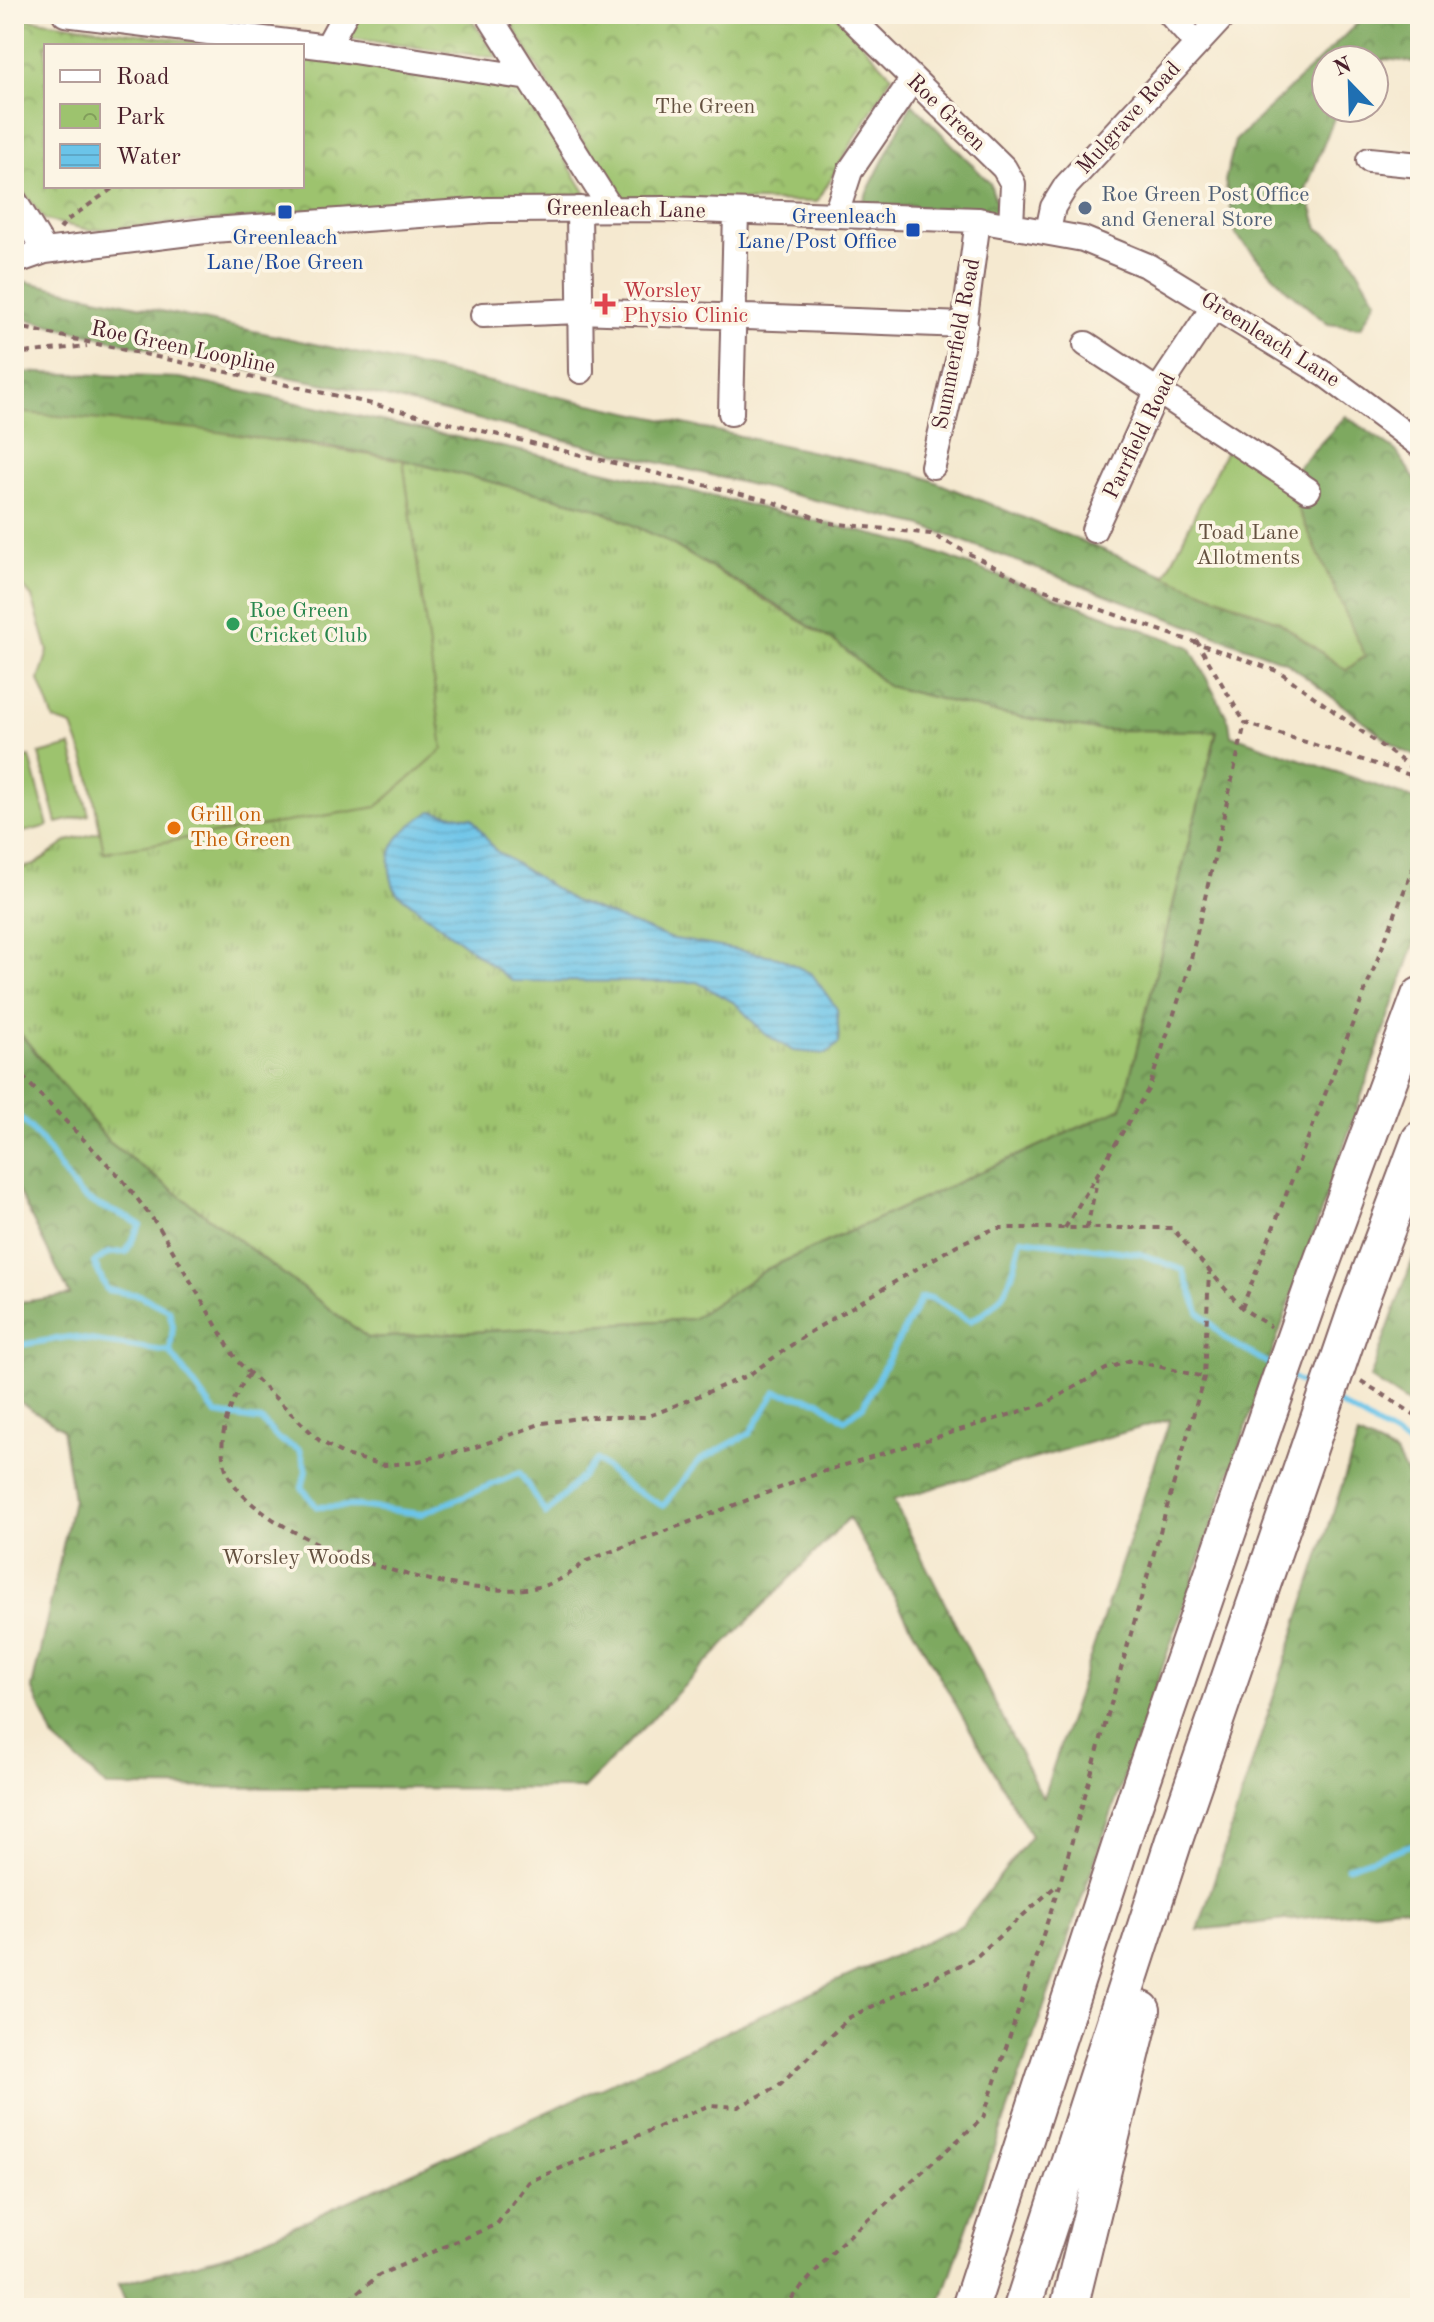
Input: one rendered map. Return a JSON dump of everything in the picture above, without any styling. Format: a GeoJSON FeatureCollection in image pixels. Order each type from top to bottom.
{"type":"FeatureCollection","features":[{"type":"Feature","properties":{"kind":"highway"},"geometry":{"type":"LineString","coordinates":[[970,2308],[1128,1822],[1313,1286],[1420,996]]}},
{"type":"Feature","properties":{"kind":"highway"},"geometry":{"type":"LineString","coordinates":[[1022,2308],[1174,1840],[1356,1311],[1420,1140]]}},
{"type":"Feature","properties":{"kind":"highway"},"geometry":{"type":"LineString","coordinates":[[1069,2308],[1145,1999],[1174,1840]]}},
{"type":"Feature","properties":{"kind":"street"},"geometry":{"type":"LineString","coordinates":[[65,14],[196,23],[529,78]]}},
{"type":"Feature","properties":{"kind":"street"},"geometry":{"type":"LineString","coordinates":[[327,47],[345,14]]}},
{"type":"Feature","properties":{"kind":"street"},"geometry":{"type":"LineString","coordinates":[[488,14],[611,209]]}},
{"type":"Feature","properties":{"kind":"street"},"geometry":{"type":"LineString","coordinates":[[1170,14],[1196,43]]}},
{"type":"Feature","properties":{"kind":"street","name":"Mulgrave Road"},"geometry":{"type":"LineString","coordinates":[[1048,231],[1053,207],[1066,186],[1225,14]]}},
{"type":"Feature","properties":{"kind":"street","name":"Roe Green"},"geometry":{"type":"LineString","coordinates":[[857,18],[912,80],[1004,168],[1013,184],[1011,225]]}},
{"type":"Feature","properties":{"kind":"street"},"geometry":{"type":"LineString","coordinates":[[836,214],[850,171],[912,80]]}},
{"type":"Feature","properties":{"kind":"street"},"geometry":{"type":"LineString","coordinates":[[1369,160],[1420,165]]}},
{"type":"Feature","properties":{"kind":"street"},"geometry":{"type":"LineString","coordinates":[[14,200],[45,251]]}},
{"type":"Feature","properties":{"kind":"street"},"geometry":{"type":"LineString","coordinates":[[579,209],[581,371]]}},
{"type":"Feature","properties":{"kind":"street","name":"Greenleach Lane"},"geometry":{"type":"LineString","coordinates":[[14,262],[45,251],[213,230],[391,215],[611,209],[978,220],[1048,231],[1114,249],[1215,305],[1415,432]]}},
{"type":"Feature","properties":{"kind":"street"},"geometry":{"type":"LineString","coordinates":[[731,413],[736,212]]}},
{"type":"Feature","properties":{"kind":"street","name":"Summerfield Road"},"geometry":{"type":"LineString","coordinates":[[933,466],[965,325],[978,220]]}},
{"type":"Feature","properties":{"kind":"street","name":"Parrfield Road"},"geometry":{"type":"LineString","coordinates":[[1094,530],[1157,392],[1215,305]]}},
{"type":"Feature","properties":{"kind":"street"},"geometry":{"type":"LineString","coordinates":[[483,315],[579,311],[965,325]]}},
{"type":"Feature","properties":{"kind":"street"},"geometry":{"type":"LineString","coordinates":[[1086,344],[1308,490]]}},
{"type":"Feature","properties":{"kind":"path"},"geometry":{"type":"LineString","coordinates":[[45,251],[66,221],[113,188]]}},
{"type":"Feature","properties":{"kind":"path","name":"Roe Green Loopline"},"geometry":{"type":"LineString","coordinates":[[14,326],[93,346],[347,398],[770,501],[810,519],[854,528],[902,529],[931,534],[1030,585],[1196,640],[1280,672],[1420,776]]}},
{"type":"Feature","properties":{"kind":"path"},"geometry":{"type":"LineString","coordinates":[[14,354],[93,346]]}},
{"type":"Feature","properties":{"kind":"path"},"geometry":{"type":"LineString","coordinates":[[1196,640],[1245,723],[1420,776]]}},
{"type":"Feature","properties":{"kind":"path"},"geometry":{"type":"LineString","coordinates":[[1065,1228],[1149,1088],[1188,972],[1245,723]]}},
{"type":"Feature","properties":{"kind":"path"},"geometry":{"type":"LineString","coordinates":[[1242,1308],[1420,850]]}},
{"type":"Feature","properties":{"kind":"path"},"geometry":{"type":"LineString","coordinates":[[14,1068],[122,1179],[159,1227],[220,1336],[249,1374],[320,1441],[345,1455],[384,1465],[432,1459],[543,1423],[586,1417],[645,1417],[657,1413],[749,1375],[810,1332],[981,1233],[996,1228],[1172,1228],[1242,1308],[1264,1323]]}},
{"type":"Feature","properties":{"kind":"path"},"geometry":{"type":"LineString","coordinates":[[1087,1228],[1099,1170]]}},
{"type":"Feature","properties":{"kind":"path"},"geometry":{"type":"LineString","coordinates":[[783,2308],[840,2244],[983,2118],[1060,1883],[1204,1377],[1209,1271]]}},
{"type":"Feature","properties":{"kind":"path"},"geometry":{"type":"LineString","coordinates":[[249,1374],[236,1392],[227,1417],[224,1442],[225,1467],[239,1489],[275,1518],[336,1552],[445,1585],[493,1589],[536,1588],[567,1577],[586,1561],[775,1488],[927,1437],[1045,1404],[1106,1369],[1131,1360],[1204,1377]]}},
{"type":"Feature","properties":{"kind":"path"},"geometry":{"type":"LineString","coordinates":[[1356,1378],[1420,1418]]}},
{"type":"Feature","properties":{"kind":"path"},"geometry":{"type":"LineString","coordinates":[[1420,1586],[1420,1614]]}},
{"type":"Feature","properties":{"kind":"path"},"geometry":{"type":"LineString","coordinates":[[340,2308],[379,2275],[497,2224],[528,2182],[710,2105],[738,2107],[777,2087],[850,2017],[975,1958],[1060,1883]]}},
{"type":"Feature","properties":{"kind":"green space"},"geometry":{"type":"Polygon","coordinates":[[[359,14],[468,14],[498,58],[347,38],[359,14]]]}},
{"type":"Feature","properties":{"kind":"green space","name":"The Green"},"geometry":{"type":"Polygon","coordinates":[[[505,14],[835,14],[892,76],[817,202],[618,199],[505,14]]]}},
{"type":"Feature","properties":{"kind":"green space"},"geometry":{"type":"Polygon","coordinates":[[[1367,14],[1420,14],[1420,63],[1390,60],[1390,44],[1336,44],[1367,14]]]}},
{"type":"Feature","properties":{"kind":"green space"},"geometry":{"type":"Polygon","coordinates":[[[14,17],[212,44],[44,44],[44,188],[304,188],[304,56],[520,86],[586,194],[89,230],[45,220],[14,180],[14,17]]]}},
{"type":"Feature","properties":{"kind":"green space"},"geometry":{"type":"Polygon","coordinates":[[[1310,69],[1310,124],[1332,124],[1306,189],[1318,228],[1343,245],[1376,300],[1361,328],[1328,324],[1287,290],[1236,235],[1225,181],[1235,141],[1310,69]]]}},
{"type":"Feature","properties":{"kind":"green space"},"geometry":{"type":"Polygon","coordinates":[[[912,103],[990,183],[999,212],[861,204],[912,103]]]}},
{"type":"Feature","properties":{"kind":"green space"},"geometry":{"type":"Polygon","coordinates":[[[22,281],[916,474],[1278,621],[1346,670],[1364,656],[1285,481],[1346,416],[1396,451],[1420,487],[1420,757],[1401,750],[1286,662],[923,526],[348,388],[184,358],[14,316],[14,285],[22,281]]]}},
{"type":"Feature","properties":{"kind":"green space","name":"Worsley Woods"},"geometry":{"type":"Polygon","coordinates":[[[14,372],[180,378],[540,455],[912,544],[1190,647],[1229,721],[1231,735],[1420,801],[1420,928],[939,2308],[128,2308],[118,2284],[231,2254],[962,1925],[1031,1836],[849,1518],[583,1789],[107,1787],[54,1739],[32,1688],[73,1499],[62,1429],[14,1398],[14,1303],[70,1295],[14,1183],[14,1026],[109,1142],[368,1338],[692,1319],[767,1269],[1122,1108],[1217,731],[1097,730],[991,712],[888,686],[838,644],[765,598],[663,539],[593,507],[403,460],[327,446],[14,412],[14,372]],[[1170,1419],[893,1500],[1043,1797],[1170,1419]]]}},
{"type":"Feature","properties":{"kind":"green space","name":"Roe Green Cricket Club"},"geometry":{"type":"Polygon","coordinates":[[[14,412],[198,429],[403,460],[443,749],[377,807],[104,852],[89,772],[72,726],[54,720],[39,680],[48,651],[32,597],[14,575],[14,412]]]}},
{"type":"Feature","properties":{"kind":"green space","name":"Toad Lane Allotments"},"geometry":{"type":"Polygon","coordinates":[[[1228,446],[1285,481],[1365,656],[1346,670],[1278,621],[1165,576],[1228,446]]]}},
{"type":"Feature","properties":{"kind":"green space"},"geometry":{"type":"Polygon","coordinates":[[[403,460],[593,507],[663,539],[838,644],[888,686],[991,712],[1097,730],[1217,730],[1122,1108],[767,1269],[692,1319],[368,1338],[109,1142],[14,1026],[14,870],[34,865],[68,841],[100,832],[104,852],[442,749],[403,460]]]}},
{"type":"Feature","properties":{"kind":"green space"},"geometry":{"type":"Polygon","coordinates":[[[71,746],[89,815],[57,823],[39,754],[71,746]]]}},
{"type":"Feature","properties":{"kind":"green space"},"geometry":{"type":"Polygon","coordinates":[[[30,757],[48,826],[16,834],[14,761],[30,757]]]}},
{"type":"Feature","properties":{"kind":"green space"},"geometry":{"type":"Polygon","coordinates":[[[1420,1239],[1420,1411],[1370,1378],[1420,1239]]]}},
{"type":"Feature","properties":{"kind":"green space"},"geometry":{"type":"Polygon","coordinates":[[[1358,1436],[1396,1454],[1420,1500],[1420,1550],[1408,1602],[1420,1654],[1420,1912],[1399,1907],[1198,1930],[1358,1436]]]}},
{"type":"Feature","properties":{"kind":"water"},"geometry":{"type":"Polygon","coordinates":[[[432,811],[472,818],[495,850],[574,901],[669,938],[778,957],[812,974],[837,1009],[839,1043],[826,1054],[793,1051],[764,1033],[735,1003],[697,982],[512,981],[396,892],[390,865],[394,844],[409,826],[432,811]]]}},
{"type":"Feature","properties":{"kind":"waterway"},"geometry":{"type":"LineString","coordinates":[[14,1113],[39,1138],[79,1193],[140,1225],[126,1252],[108,1253],[94,1263],[107,1290],[139,1295],[169,1310],[173,1326],[170,1352],[216,1414],[262,1421],[278,1439],[300,1450],[306,1470],[302,1488],[317,1507],[358,1506],[421,1514],[520,1473],[546,1514],[597,1460],[624,1484],[663,1506],[699,1461],[750,1433],[776,1392],[819,1401],[845,1420],[863,1406],[921,1298],[931,1298],[970,1321],[1001,1297],[1011,1277],[1021,1239],[1141,1254],[1183,1270],[1199,1312],[1227,1340],[1273,1366]]}},
{"type":"Feature","properties":{"kind":"waterway"},"geometry":{"type":"LineString","coordinates":[[14,1346],[69,1337],[170,1352]]}},
{"type":"Feature","properties":{"kind":"waterway"},"geometry":{"type":"LineString","coordinates":[[1293,1378],[1318,1392]]}},
{"type":"Feature","properties":{"kind":"waterway"},"geometry":{"type":"LineString","coordinates":[[1338,1403],[1408,1444],[1420,1467]]}},
{"type":"Feature","properties":{"kind":"waterway"},"geometry":{"type":"LineString","coordinates":[[1347,1867],[1420,1842]]}},
{"type":"Feature","properties":{"kind":"place","name":"Roe Green Post Office and General Store"},"geometry":{"type":"Point","coordinates":[1085,208]}},
{"type":"Feature","properties":{"kind":"place","name":"Greenleach Lane/Roe Green"},"geometry":{"type":"Point","coordinates":[285,212]}},
{"type":"Feature","properties":{"kind":"place","name":"Greenleach Lane/Post Office"},"geometry":{"type":"Point","coordinates":[913,230]}},
{"type":"Feature","properties":{"kind":"place","name":"Worsley Physio Clinic"},"geometry":{"type":"Point","coordinates":[605,304]}},
{"type":"Feature","properties":{"kind":"place","name":"Roe Green Cricket Club"},"geometry":{"type":"Point","coordinates":[233,624]}},
{"type":"Feature","properties":{"kind":"place","name":"Grill on The Green"},"geometry":{"type":"Point","coordinates":[174,828]}}]}
